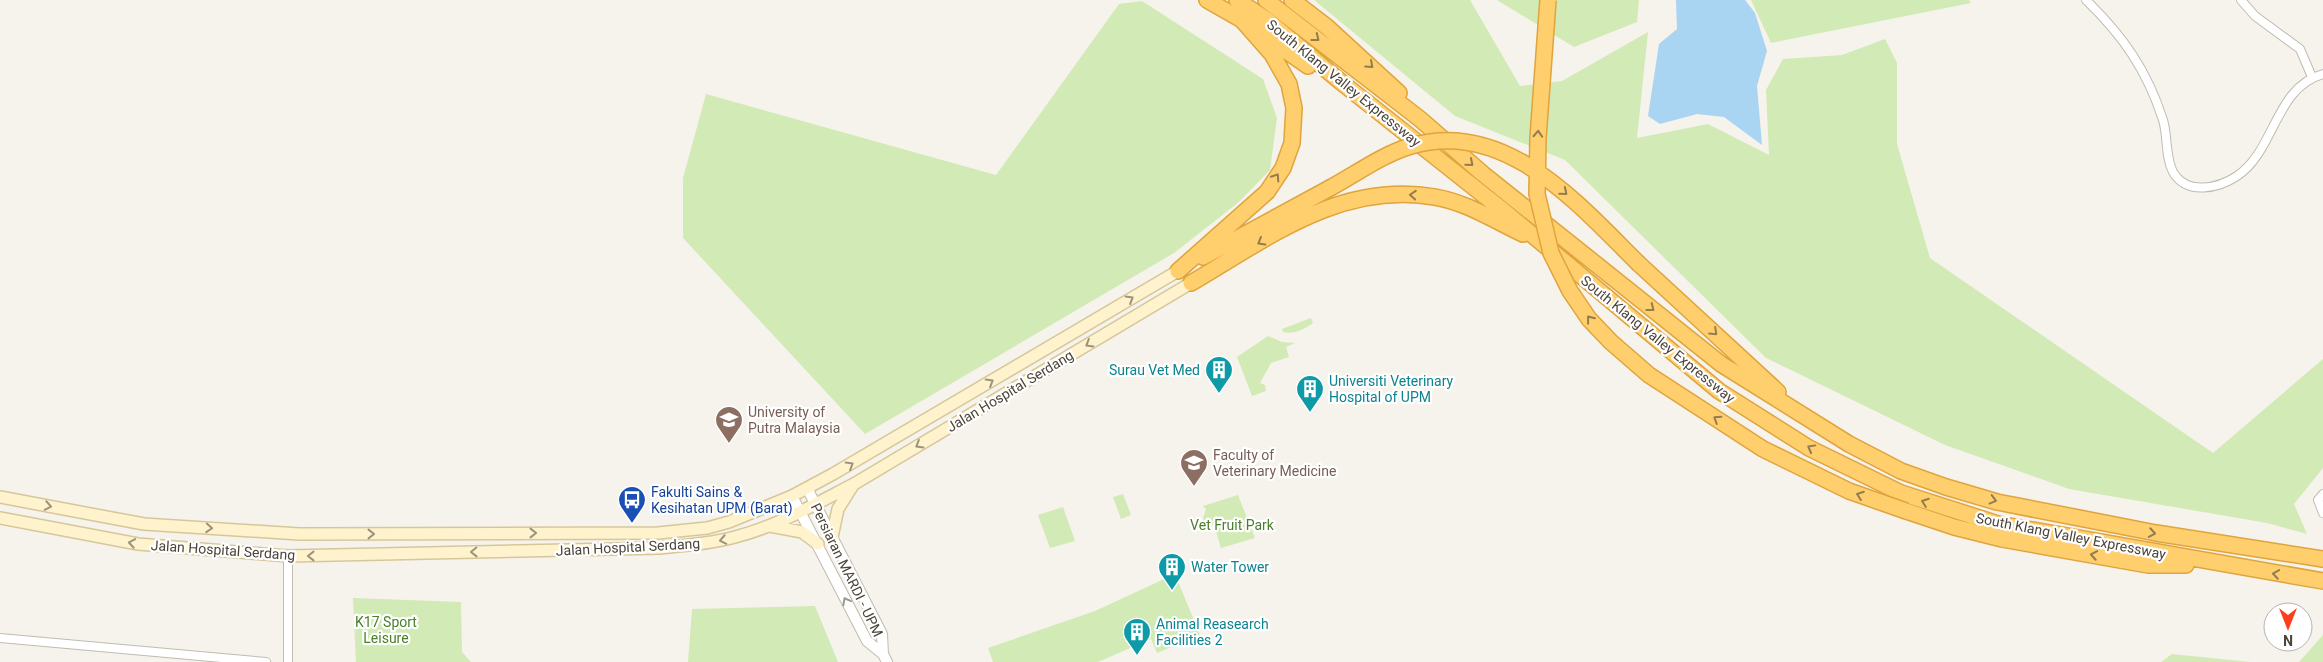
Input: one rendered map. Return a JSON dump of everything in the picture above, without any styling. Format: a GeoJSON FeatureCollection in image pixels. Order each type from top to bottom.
{"type":"FeatureCollection","features":[{"type":"Feature","properties":{"kind":"highway"},"geometry":{"type":"LineString","coordinates":[[1207,0],[1242,20],[1310,68],[1341,82]]}},
{"type":"Feature","properties":{"kind":"highway","name":"South Klang Valley Expressway"},"geometry":{"type":"LineString","coordinates":[[1237,0],[1267,20],[1341,82],[1505,212],[1719,391],[1809,448],[1901,493],[1998,524],[2323,581]]}},
{"type":"Feature","properties":{"kind":"highway"},"geometry":{"type":"LineString","coordinates":[[1292,0],[1327,26],[1390,83],[1420,119]]}},
{"type":"Feature","properties":{"kind":"highway"},"geometry":{"type":"LineString","coordinates":[[1548,0],[1538,138],[1537,194],[1550,253],[1570,291],[1589,319],[1610,342],[1649,375],[1763,448],[1849,491],[1954,527],[2002,539],[2148,565],[2230,566]]}},
{"type":"Feature","properties":{"kind":"highway","name":"South Klang Valley Expressway"},"geometry":{"type":"LineString","coordinates":[[1272,4],[1420,119],[1483,174],[1721,364],[1849,444],[1901,471],[1946,487],[1998,502],[2156,533],[2323,559]]}},
{"type":"Feature","properties":{"kind":"highway"},"geometry":{"type":"LineString","coordinates":[[1178,271],[1267,192],[1282,168],[1292,143],[1294,108],[1289,84],[1272,54],[1242,20]]}},
{"type":"Feature","properties":{"kind":"highway"},"geometry":{"type":"LineString","coordinates":[[1178,271],[1382,159],[1410,146],[1434,141],[1474,143],[1508,154],[1549,179],[1807,419]]}},
{"type":"Feature","properties":{"kind":"highway"},"geometry":{"type":"LineString","coordinates":[[1191,283],[1310,214],[1356,198],[1397,194],[1436,197],[1465,206],[1540,242]]}},
{"type":"Feature","properties":{"kind":"main road","name":"Jalan Hospital Serdang"},"geometry":{"type":"LineString","coordinates":[[0,498],[144,524],[309,534],[658,533],[707,528],[729,522],[807,488],[1178,271]]}},
{"type":"Feature","properties":{"kind":"main road","name":"Jalan Hospital Serdang"},"geometry":{"type":"LineString","coordinates":[[0,518],[138,544],[288,556],[660,548],[734,538],[770,526],[854,484],[1191,283]]}},
{"type":"Feature","properties":{"kind":"main road"},"geometry":{"type":"LineString","coordinates":[[832,537],[838,509],[854,484]]}},
{"type":"Feature","properties":{"kind":"main road"},"geometry":{"type":"LineString","coordinates":[[770,526],[802,532],[818,544]]}},
{"type":"Feature","properties":{"kind":"street"},"geometry":{"type":"LineString","coordinates":[[2086,0],[2130,48],[2149,82],[2158,105],[2173,172],[2183,181],[2195,187],[2211,188],[2226,184],[2240,174],[2252,162],[2291,96],[2312,77],[2323,74]]}},
{"type":"Feature","properties":{"kind":"street"},"geometry":{"type":"LineString","coordinates":[[2241,0],[2254,16],[2300,49],[2312,77]]}},
{"type":"Feature","properties":{"kind":"street","name":"Persiaran MARDI - UPM"},"geometry":{"type":"LineString","coordinates":[[807,488],[882,634],[885,658]]}},
{"type":"Feature","properties":{"kind":"street"},"geometry":{"type":"LineString","coordinates":[[2323,494],[2318,500],[2323,513]]}},
{"type":"Feature","properties":{"kind":"street","name":"Persiaran MARDI - UPM"},"geometry":{"type":"LineString","coordinates":[[792,496],[867,641],[885,658]]}},
{"type":"Feature","properties":{"kind":"street"},"geometry":{"type":"LineString","coordinates":[[288,556],[288,662]]}},
{"type":"Feature","properties":{"kind":"street"},"geometry":{"type":"LineString","coordinates":[[0,638],[266,662]]}},
{"type":"Feature","properties":{"kind":"green space"},"geometry":{"type":"Polygon","coordinates":[[[1314,0],[1470,0],[1520,86],[1562,81],[1648,32],[1637,138],[1708,124],[1769,155],[1766,90],[1783,59],[1842,55],[1885,39],[1897,63],[1897,144],[1930,258],[2213,453],[2323,359],[2323,468],[2294,504],[2307,534],[2267,523],[2069,489],[1945,445],[1766,358],[1565,160],[1455,116],[1314,0]]]}},
{"type":"Feature","properties":{"kind":"green space"},"geometry":{"type":"Polygon","coordinates":[[[1497,0],[1639,0],[1637,22],[1574,47],[1497,0]]]}},
{"type":"Feature","properties":{"kind":"green space"},"geometry":{"type":"Polygon","coordinates":[[[1751,0],[1969,0],[1971,3],[1771,43],[1751,0]]]}},
{"type":"Feature","properties":{"kind":"green space"},"geometry":{"type":"Polygon","coordinates":[[[1142,1],[1263,79],[1277,118],[1270,170],[1239,202],[1174,253],[865,434],[683,238],[683,178],[706,94],[996,175],[1119,4],[1142,1]]]}},
{"type":"Feature","properties":{"kind":"green space"},"geometry":{"type":"Polygon","coordinates":[[[1311,318],[1313,323],[1303,329],[1290,333],[1283,332],[1282,329],[1311,318]]]}},
{"type":"Feature","properties":{"kind":"green space"},"geometry":{"type":"Polygon","coordinates":[[[1268,336],[1282,342],[1295,343],[1286,347],[1289,357],[1271,363],[1260,383],[1265,385],[1266,391],[1252,396],[1237,357],[1268,336]]]}},
{"type":"Feature","properties":{"kind":"green space"},"geometry":{"type":"Polygon","coordinates":[[[1123,494],[1131,515],[1121,519],[1113,497],[1123,494]]]}},
{"type":"Feature","properties":{"kind":"green space","name":"Vet Fruit Park"},"geometry":{"type":"Polygon","coordinates":[[[1238,495],[1255,538],[1221,548],[1214,525],[1206,526],[1203,518],[1206,509],[1203,506],[1238,495]]]}},
{"type":"Feature","properties":{"kind":"green space"},"geometry":{"type":"Polygon","coordinates":[[[1063,507],[1075,541],[1050,548],[1038,515],[1063,507]]]}},
{"type":"Feature","properties":{"kind":"green space"},"geometry":{"type":"Polygon","coordinates":[[[1175,574],[1200,635],[1157,653],[1151,639],[1098,662],[993,662],[988,648],[1095,611],[1175,574]]]}},
{"type":"Feature","properties":{"kind":"green space","name":"K17 Sport Leisure"},"geometry":{"type":"Polygon","coordinates":[[[353,598],[461,602],[462,652],[471,662],[356,662],[353,598]]]}},
{"type":"Feature","properties":{"kind":"green space"},"geometry":{"type":"Polygon","coordinates":[[[815,606],[838,662],[688,662],[692,609],[815,606]]]}},
{"type":"Feature","properties":{"kind":"green space"},"geometry":{"type":"Polygon","coordinates":[[[2323,635],[2323,662],[2299,662],[2308,652],[2313,652],[2313,646],[2323,635]]]}},
{"type":"Feature","properties":{"kind":"green space"},"geometry":{"type":"Polygon","coordinates":[[[2172,654],[2250,662],[2161,662],[2172,654]]]}},
{"type":"Feature","properties":{"kind":"water"},"geometry":{"type":"Polygon","coordinates":[[[1676,0],[1745,0],[1755,13],[1767,51],[1757,86],[1762,145],[1724,117],[1697,114],[1660,124],[1648,116],[1659,44],[1677,29],[1676,0]]]}},
{"type":"Feature","properties":{"kind":"place","name":"Surau Vet Med"},"geometry":{"type":"Point","coordinates":[1219,394]}},
{"type":"Feature","properties":{"kind":"place","name":"Universiti Veterinary Hospital of UPM"},"geometry":{"type":"Point","coordinates":[1310,413]}},
{"type":"Feature","properties":{"kind":"place","name":"University of Putra Malaysia"},"geometry":{"type":"Point","coordinates":[729,444]}},
{"type":"Feature","properties":{"kind":"place","name":"Faculty of Veterinary Medicine"},"geometry":{"type":"Point","coordinates":[1194,487]}},
{"type":"Feature","properties":{"kind":"place","name":"Fakulti Sains & Kesihatan UPM (Barat)"},"geometry":{"type":"Point","coordinates":[632,524]}},
{"type":"Feature","properties":{"kind":"place","name":"Water Tower"},"geometry":{"type":"Point","coordinates":[1172,591]}},
{"type":"Feature","properties":{"kind":"place","name":"Animal Reasearch Facilities 2"},"geometry":{"type":"Point","coordinates":[1137,656]}}]}
